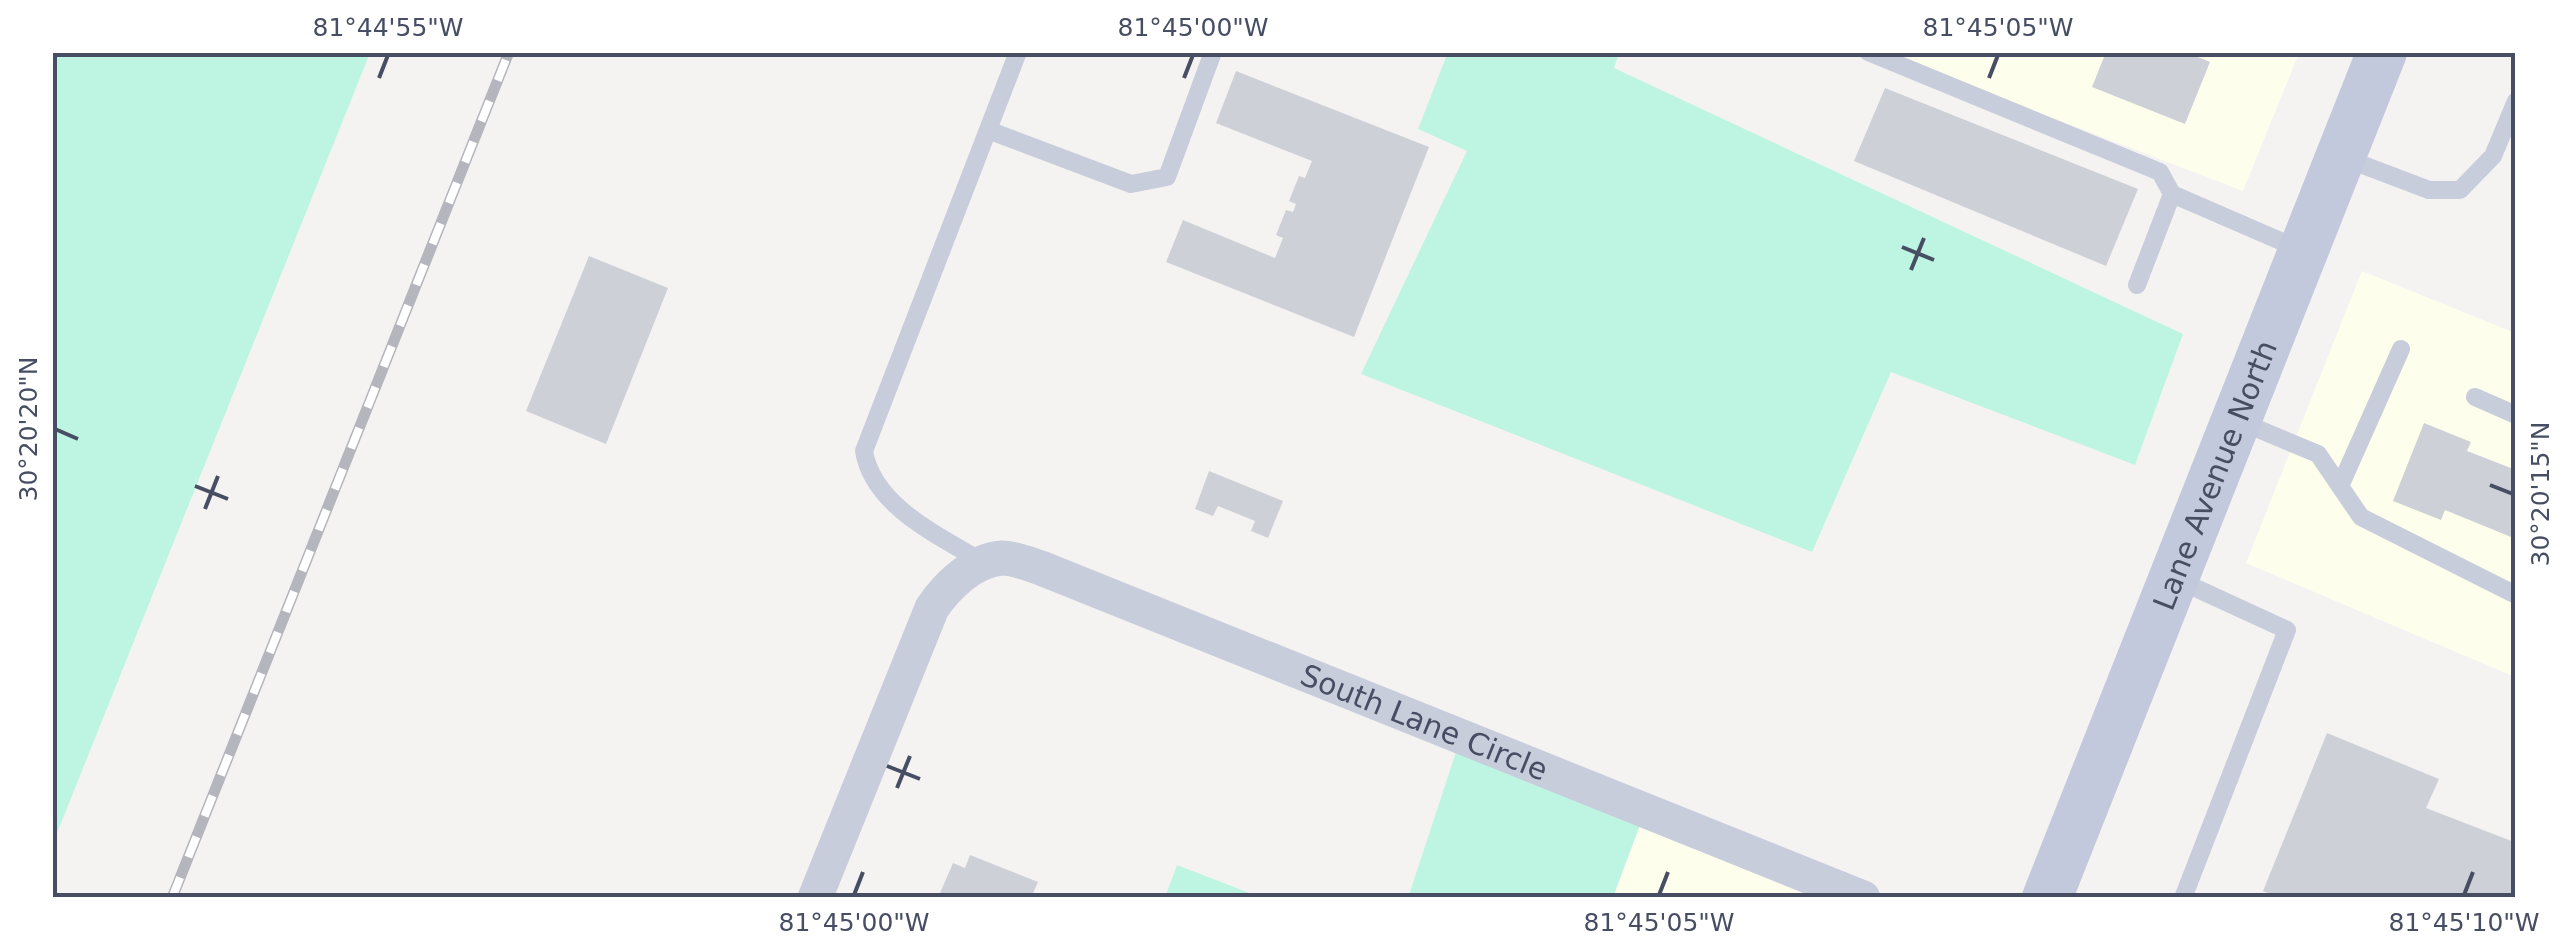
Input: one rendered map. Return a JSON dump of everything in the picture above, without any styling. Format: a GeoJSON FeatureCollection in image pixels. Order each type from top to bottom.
{"type":"FeatureCollection","features":[{"type":"Feature","properties":{"kind":"main road","name":"Lane Avenue North"},"geometry":{"type":"LineString","coordinates":[[2055,895],[2382,52]]}},
{"type":"Feature","properties":{"kind":"street","name":"South Lane Circle"},"geometry":{"type":"LineString","coordinates":[[983,562],[1005,558],[1041,568],[1864,898]]}},
{"type":"Feature","properties":{"kind":"street"},"geometry":{"type":"LineString","coordinates":[[815,898],[932,608],[946,588],[983,562]]}},
{"type":"Feature","properties":{"kind":"lane"},"geometry":{"type":"LineString","coordinates":[[983,562],[917,522],[884,493],[866,465],[864,451],[1018,52]]}},
{"type":"Feature","properties":{"kind":"lane"},"geometry":{"type":"LineString","coordinates":[[988,130],[1131,184],[1167,176],[1213,52]]}},
{"type":"Feature","properties":{"kind":"lane"},"geometry":{"type":"LineString","coordinates":[[1868,52],[2160,172],[2172,194],[2304,251]]}},
{"type":"Feature","properties":{"kind":"lane"},"geometry":{"type":"LineString","coordinates":[[2341,157],[2429,190],[2460,190],[2493,156],[2516,101]]}},
{"type":"Feature","properties":{"kind":"lane"},"geometry":{"type":"LineString","coordinates":[[2137,284],[2172,194]]}},
{"type":"Feature","properties":{"kind":"lane"},"geometry":{"type":"LineString","coordinates":[[2341,484],[2401,349]]}},
{"type":"Feature","properties":{"kind":"lane"},"geometry":{"type":"LineString","coordinates":[[2474,397],[2516,415]]}},
{"type":"Feature","properties":{"kind":"lane"},"geometry":{"type":"LineString","coordinates":[[2239,421],[2318,454],[2361,516],[2516,595]]}},
{"type":"Feature","properties":{"kind":"lane"},"geometry":{"type":"LineString","coordinates":[[2176,578],[2287,630],[2183,898]]}},
{"type":"Feature","properties":{"kind":"shaded area"},"geometry":{"type":"Polygon","coordinates":[[[1908,52],[2299,53],[2243,191],[1904,61],[1908,52]]]}},
{"type":"Feature","properties":{"kind":"shaded area"},"geometry":{"type":"Polygon","coordinates":[[[2362,271],[2515,333],[2515,677],[2246,563],[2362,271]]]}},
{"type":"Feature","properties":{"kind":"shaded area"},"geometry":{"type":"Polygon","coordinates":[[[1640,825],[1811,897],[1613,898],[1640,825]]]}},
{"type":"Feature","properties":{"kind":"green space"},"geometry":{"type":"Polygon","coordinates":[[[1448,52],[1619,53],[1614,68],[2183,334],[2135,465],[1891,372],[1812,552],[1361,374],[1467,151],[1418,129],[1448,52]]]}},
{"type":"Feature","properties":{"kind":"green space"},"geometry":{"type":"Polygon","coordinates":[[[52,53],[370,53],[53,843],[52,53]]]}},
{"type":"Feature","properties":{"kind":"green space"},"geometry":{"type":"Polygon","coordinates":[[[1456,752],[1640,825],[1613,897],[1408,898],[1456,752]]]}},
{"type":"Feature","properties":{"kind":"green space"},"geometry":{"type":"Polygon","coordinates":[[[1177,865],[1260,897],[1165,897],[1177,865]]]}},
{"type":"Feature","properties":{"kind":"building"},"geometry":{"type":"Polygon","coordinates":[[[2106,52],[2186,52],[2210,62],[2185,124],[2092,87],[2106,52]]]}},
{"type":"Feature","properties":{"kind":"building"},"geometry":{"type":"Polygon","coordinates":[[[1236,71],[1429,147],[1354,337],[1166,262],[1183,220],[1275,258],[1283,238],[1276,235],[1286,210],[1293,212],[1296,204],[1289,201],[1299,176],[1305,178],[1312,161],[1216,123],[1236,71]]]}},
{"type":"Feature","properties":{"kind":"building"},"geometry":{"type":"Polygon","coordinates":[[[1885,88],[2138,189],[2106,266],[1854,161],[1885,88]]]}},
{"type":"Feature","properties":{"kind":"building"},"geometry":{"type":"Polygon","coordinates":[[[589,256],[668,288],[606,444],[526,411],[589,256]]]}},
{"type":"Feature","properties":{"kind":"building"},"geometry":{"type":"Polygon","coordinates":[[[2424,423],[2471,442],[2467,451],[2516,470],[2516,539],[2445,510],[2441,520],[2393,501],[2424,423]]]}},
{"type":"Feature","properties":{"kind":"building"},"geometry":{"type":"Polygon","coordinates":[[[1209,471],[1283,501],[1268,538],[1251,531],[1255,521],[1218,506],[1213,516],[1195,509],[1209,471]]]}},
{"type":"Feature","properties":{"kind":"building"},"geometry":{"type":"Polygon","coordinates":[[[2327,733],[2439,779],[2426,808],[2514,842],[2516,898],[2280,898],[2263,891],[2327,733]]]}},
{"type":"Feature","properties":{"kind":"building"},"geometry":{"type":"Polygon","coordinates":[[[970,855],[1038,882],[1031,898],[952,898],[940,893],[953,863],[965,868],[970,855]]]}},
{"type":"Feature","properties":{"kind":"railway"},"geometry":{"type":"LineString","coordinates":[[172,898],[509,52]]}}]}
